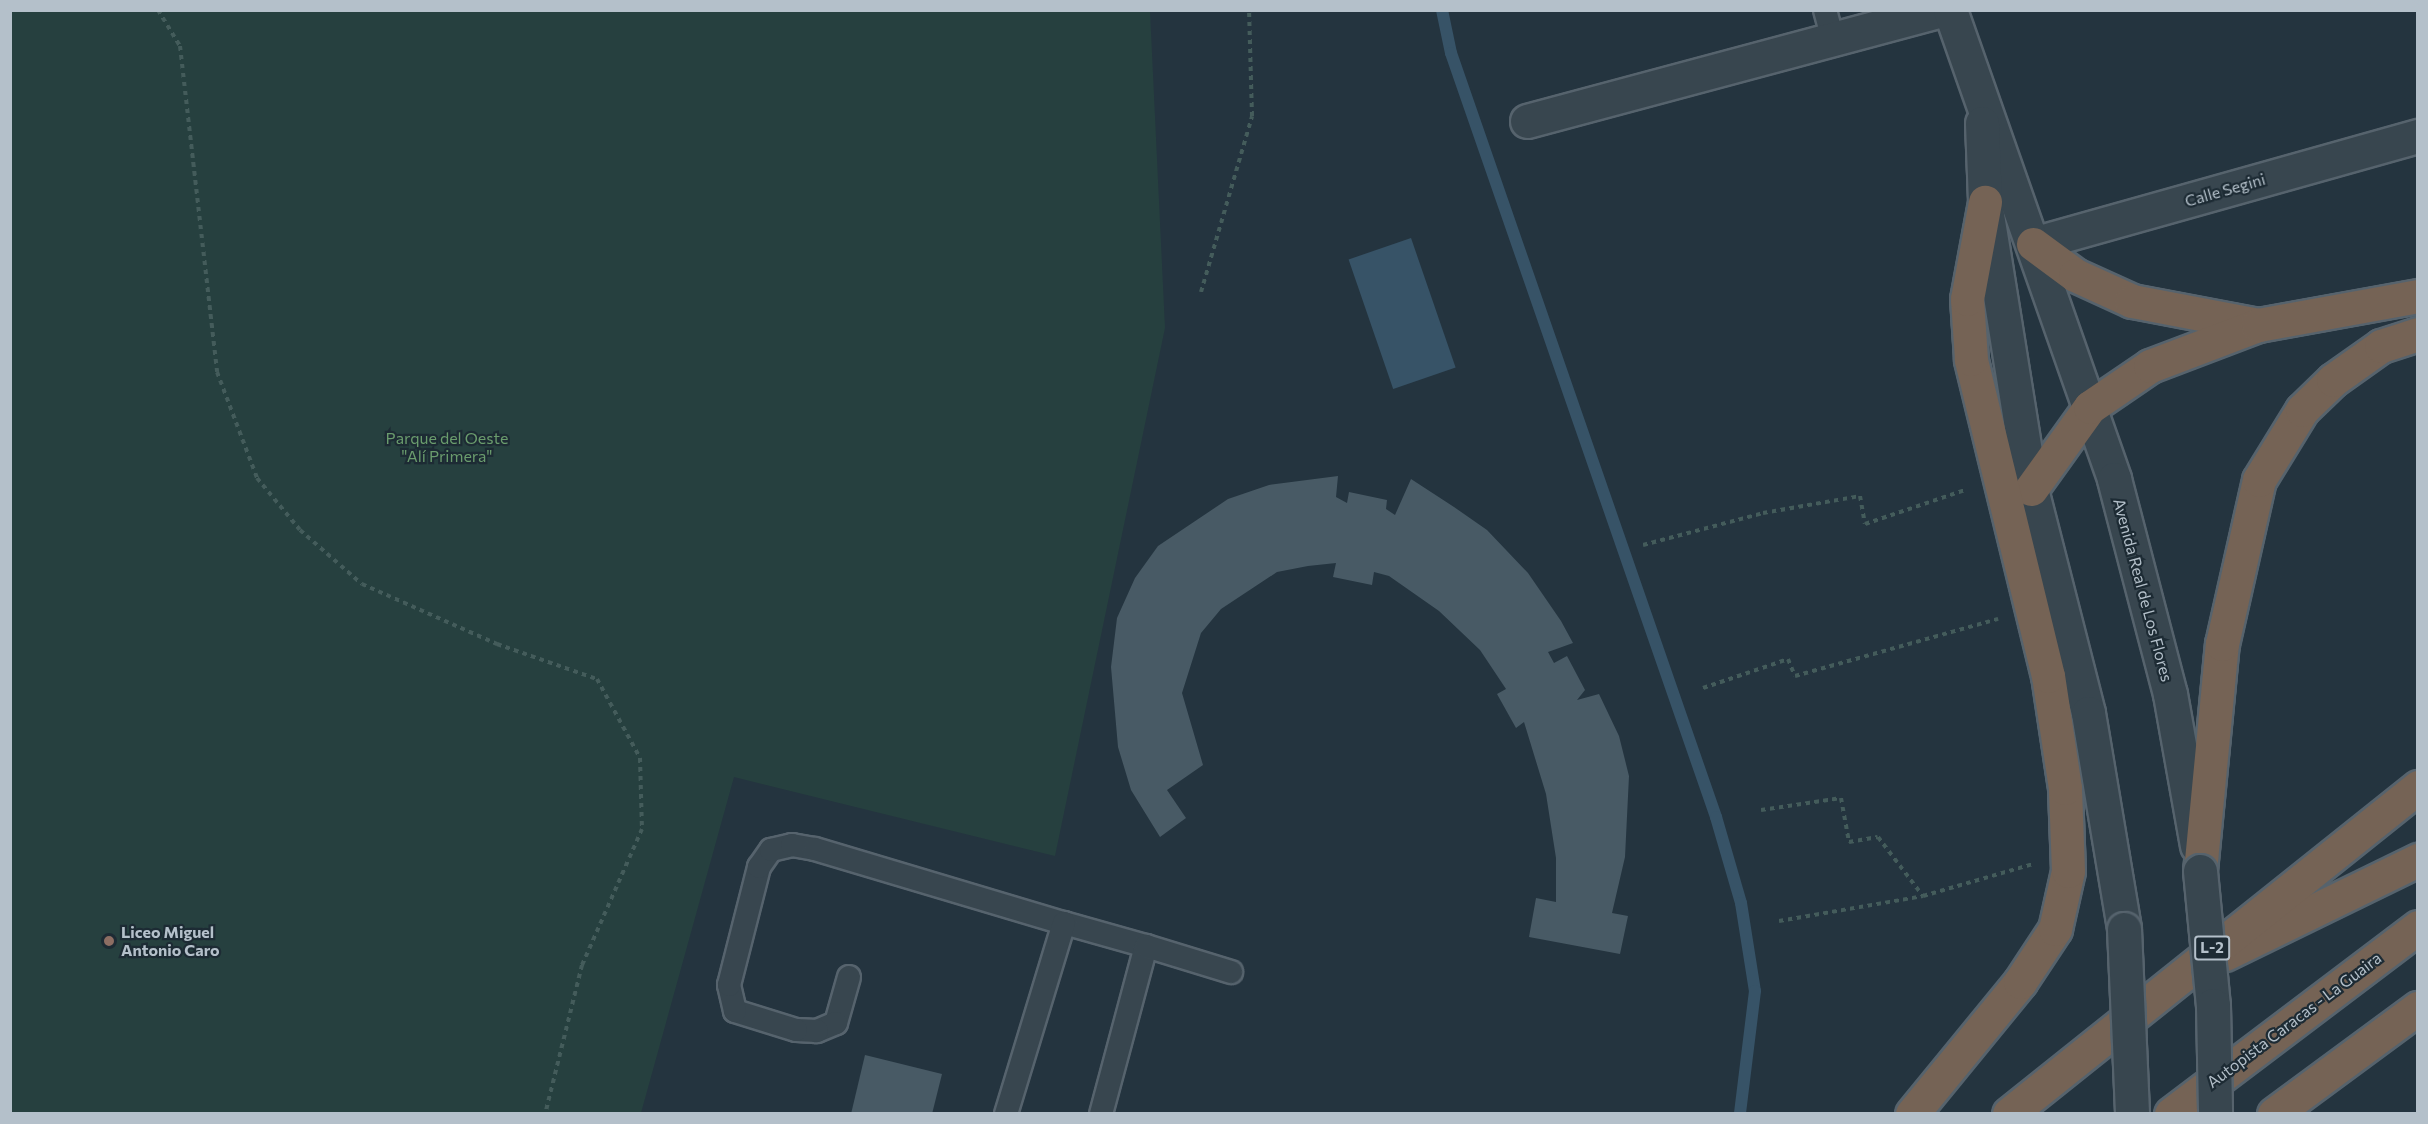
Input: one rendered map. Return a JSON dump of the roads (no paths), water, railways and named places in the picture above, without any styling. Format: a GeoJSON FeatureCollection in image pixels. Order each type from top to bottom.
{"type":"FeatureCollection","features":[{"type":"Feature","properties":{"kind":"highway"},"geometry":{"type":"LineString","coordinates":[[1912,1113],[2020,982],[2055,928],[2068,854],[2065,788],[2033,609],[2000,478],[1968,328],[1967,299],[1985,202]]}},
{"type":"Feature","properties":{"kind":"highway"},"geometry":{"type":"LineString","coordinates":[[2032,244],[2074,274],[2132,301],[2258,325]]}},
{"type":"Feature","properties":{"kind":"highway"},"geometry":{"type":"LineString","coordinates":[[2031,489],[2090,407],[2150,366],[2258,325],[2418,296]]}},
{"type":"Feature","properties":{"kind":"highway"},"geometry":{"type":"LineString","coordinates":[[2200,871],[2222,644],[2259,480],[2302,410],[2333,380],[2381,346],[2418,333]]}},
{"type":"Feature","properties":{"kind":"highway"},"geometry":{"type":"LineString","coordinates":[[2378,818],[2418,777]]}},
{"type":"Feature","properties":{"kind":"highway","name":"L-2"},"geometry":{"type":"LineString","coordinates":[[2009,1113],[2174,978],[2418,787]]}},
{"type":"Feature","properties":{"kind":"highway","name":"L-2"},"geometry":{"type":"LineString","coordinates":[[2174,978],[2418,860]]}},
{"type":"Feature","properties":{"kind":"highway","name":"Autopista Caracas - La Guaira"},"geometry":{"type":"LineString","coordinates":[[2171,1113],[2418,927]]}},
{"type":"Feature","properties":{"kind":"highway"},"geometry":{"type":"LineString","coordinates":[[2274,1113],[2418,1008]]}},
{"type":"Feature","properties":{"kind":"street"},"geometry":{"type":"LineString","coordinates":[[1527,121],[1829,25],[1942,10]]}},
{"type":"Feature","properties":{"kind":"street","name":"Avenida Real de Los Flores"},"geometry":{"type":"LineString","coordinates":[[1950,10],[1980,86],[2032,244],[2090,407],[2170,694],[2200,871],[2213,1005],[2215,1113]]}},
{"type":"Feature","properties":{"kind":"street","name":"Avenida Real de Los Flores"},"geometry":{"type":"LineString","coordinates":[[1980,86],[1985,202],[2031,489],[2088,713],[2124,929],[2132,1113]]}},
{"type":"Feature","properties":{"kind":"street","name":"Calle Segini"},"geometry":{"type":"LineString","coordinates":[[2032,244],[2418,136]]}},
{"type":"Feature","properties":{"kind":"lane"},"geometry":{"type":"LineString","coordinates":[[849,977],[836,1023],[817,1031],[735,1011],[729,985],[759,867],[771,850],[792,845],[815,849],[1231,972]]}},
{"type":"Feature","properties":{"kind":"lane"},"geometry":{"type":"LineString","coordinates":[[1006,1113],[1064,923]]}},
{"type":"Feature","properties":{"kind":"lane"},"geometry":{"type":"LineString","coordinates":[[1101,1113],[1146,945]]}},
{"type":"Feature","properties":{"kind":"water"},"geometry":{"type":"Polygon","coordinates":[[[1411,238],[1456,368],[1393,389],[1349,259],[1411,238]]]}},
{"type":"Feature","properties":{"kind":"waterway"},"geometry":{"type":"LineString","coordinates":[[1442,10],[1451,53],[1716,817],[1741,903],[1755,991],[1740,1114]]}},
{"type":"Feature","properties":{"kind":"place","name":"Liceo Miguel Antonio Caro"},"geometry":{"type":"Point","coordinates":[109,941]}},
{"type":"Feature","properties":{"kind":"park label","name":"Parque del Oeste \"Alí Primera\""},"geometry":{"type":"Point","coordinates":[447,447]}}]}
